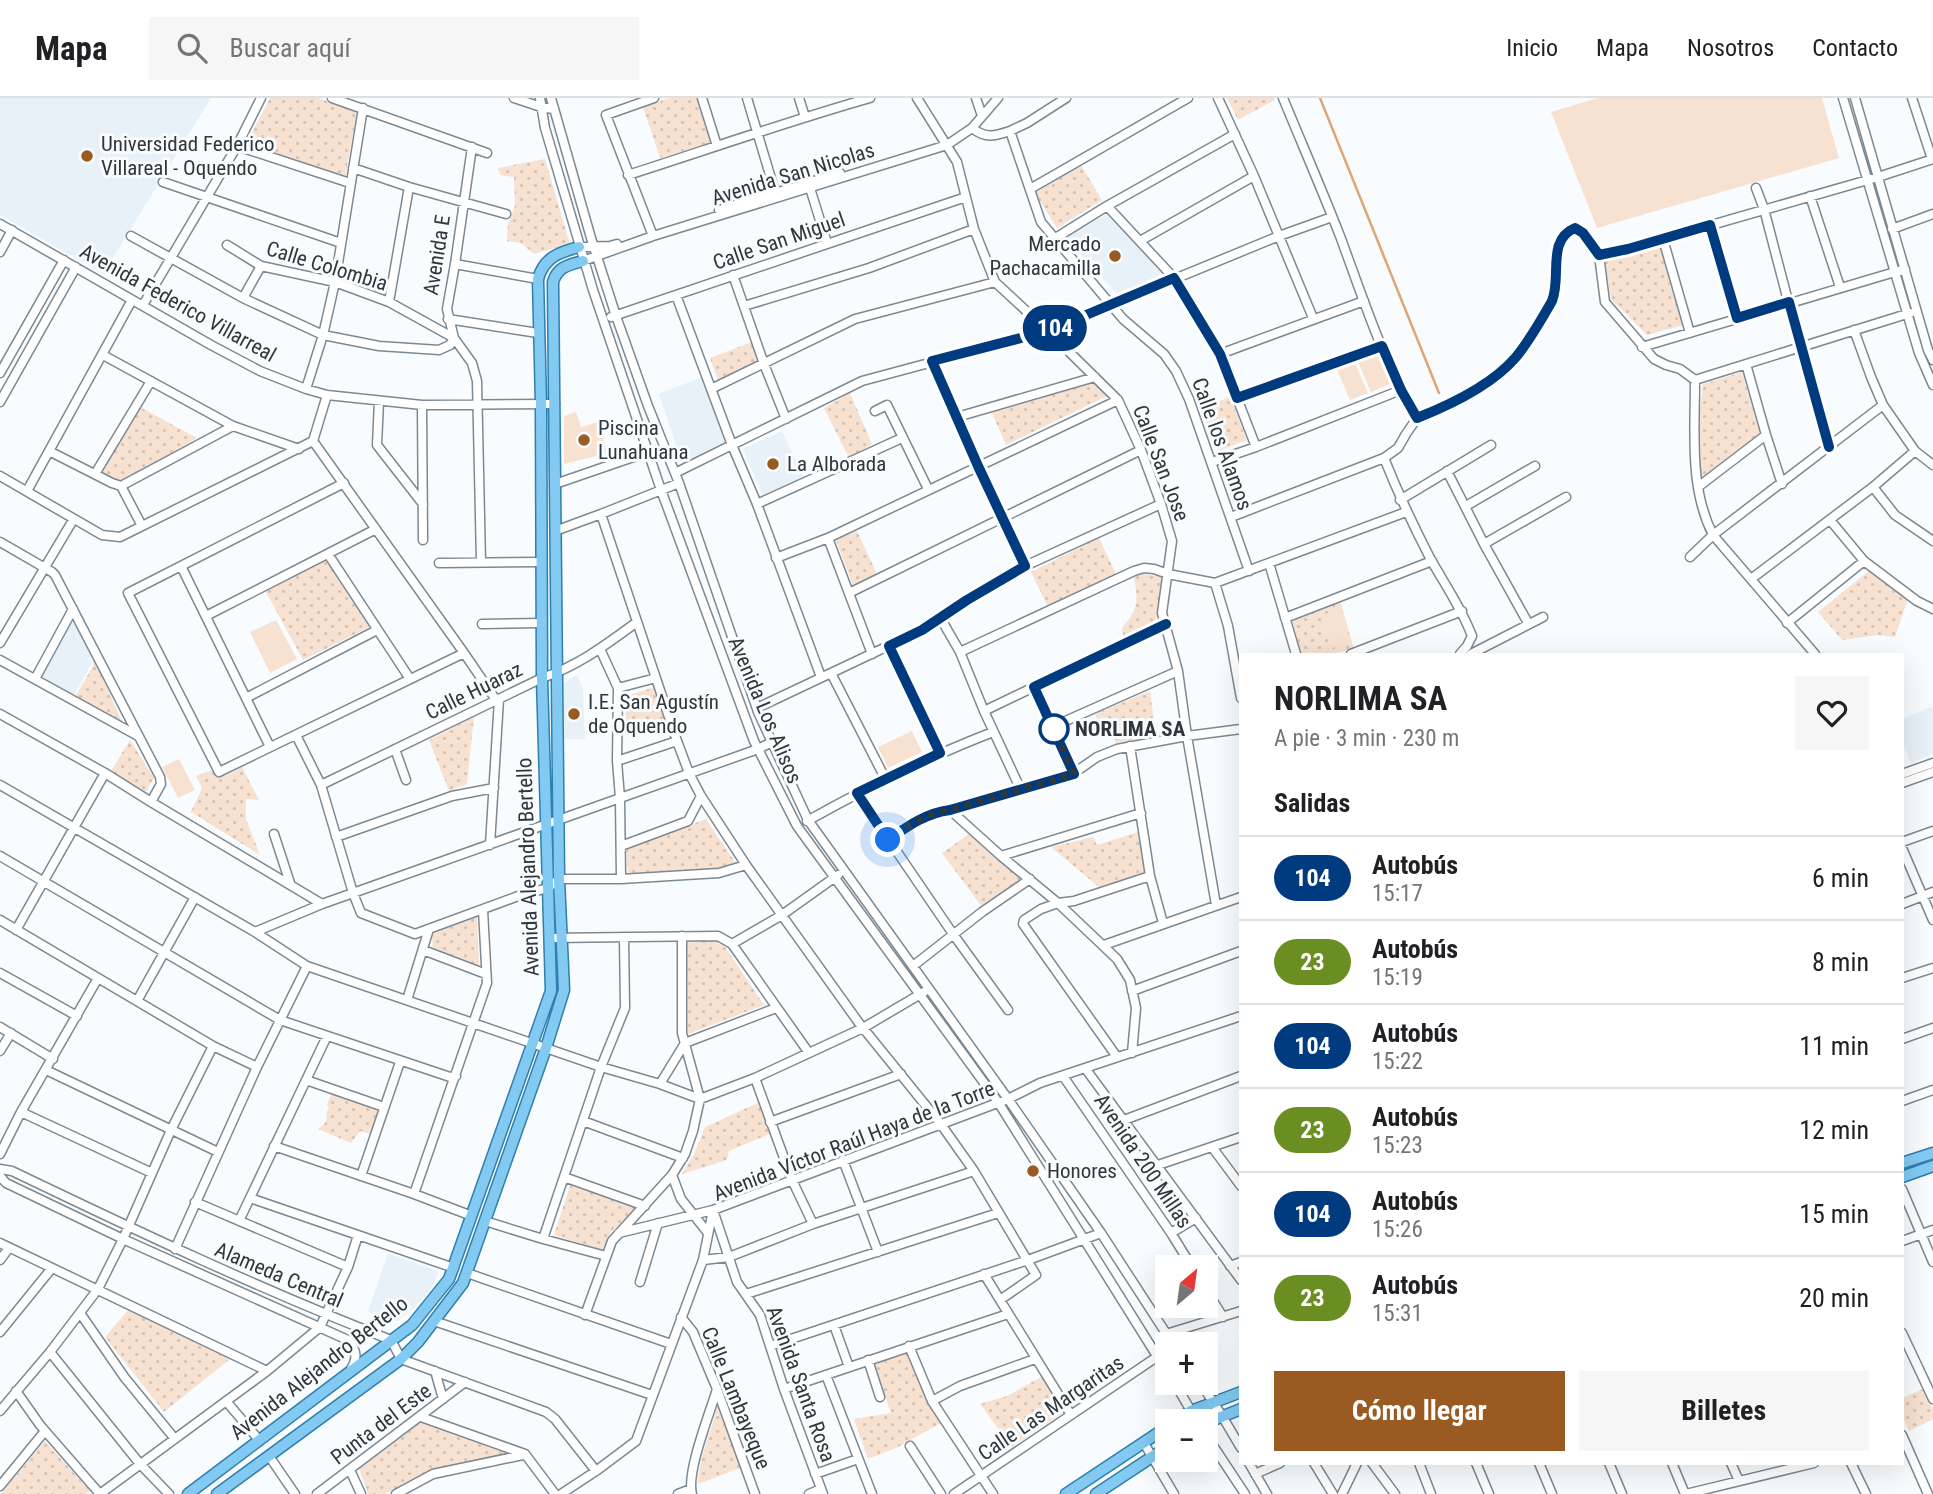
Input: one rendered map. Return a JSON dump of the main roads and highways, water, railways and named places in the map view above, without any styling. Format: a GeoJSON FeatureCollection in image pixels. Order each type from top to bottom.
{"type":"FeatureCollection","features":[{"type":"Feature","properties":{"kind":"main road","name":"Avenida Alejandro Bertello"},"geometry":{"type":"LineString","coordinates":[[187,1494],[412,1325],[449,1279],[551,991],[542,678],[538,279],[542,267],[552,257],[579,247]]}},
{"type":"Feature","properties":{"kind":"main road","name":"Avenida Alejandro Bertello"},"geometry":{"type":"LineString","coordinates":[[217,1494],[401,1359],[418,1342],[463,1283],[564,990],[558,821],[553,282],[561,268],[583,261]]}},
{"type":"Feature","properties":{"kind":"main road"},"geometry":{"type":"LineString","coordinates":[[1904,1162],[1933,1153]]}},
{"type":"Feature","properties":{"kind":"main road"},"geometry":{"type":"LineString","coordinates":[[1904,1176],[1933,1166]]}},
{"type":"Feature","properties":{"kind":"main road"},"geometry":{"type":"LineString","coordinates":[[1196,1409],[1239,1393]]}},
{"type":"Feature","properties":{"kind":"main road"},"geometry":{"type":"LineString","coordinates":[[1218,1418],[1239,1410]]}},
{"type":"Feature","properties":{"kind":"main road"},"geometry":{"type":"LineString","coordinates":[[1066,1494],[1155,1435]]}},
{"type":"Feature","properties":{"kind":"main road"},"geometry":{"type":"LineString","coordinates":[[1096,1494],[1155,1456]]}},
{"type":"Feature","properties":{"kind":"waterway"},"geometry":{"type":"LineString","coordinates":[[1320,98],[1439,393]]}},
{"type":"Feature","properties":{"kind":"place","name":"Universidad Federico Villareal - Oquendo"},"geometry":{"type":"Point","coordinates":[87,156]}},
{"type":"Feature","properties":{"kind":"place","name":"Mercado Pachacamilla"},"geometry":{"type":"Point","coordinates":[1115,256]}},
{"type":"Feature","properties":{"kind":"place","name":"Piscina Lunahuana"},"geometry":{"type":"Point","coordinates":[584,440]}},
{"type":"Feature","properties":{"kind":"place","name":"La Alborada"},"geometry":{"type":"Point","coordinates":[773,464]}},
{"type":"Feature","properties":{"kind":"place","name":"I.E. San Agustín de Oquendo"},"geometry":{"type":"Point","coordinates":[574,714]}},
{"type":"Feature","properties":{"kind":"place","name":"NORLIMA SA"},"geometry":{"type":"Point","coordinates":[1054,729]}},
{"type":"Feature","properties":{"kind":"place","name":"Honores"},"geometry":{"type":"Point","coordinates":[1033,1171]}}]}
